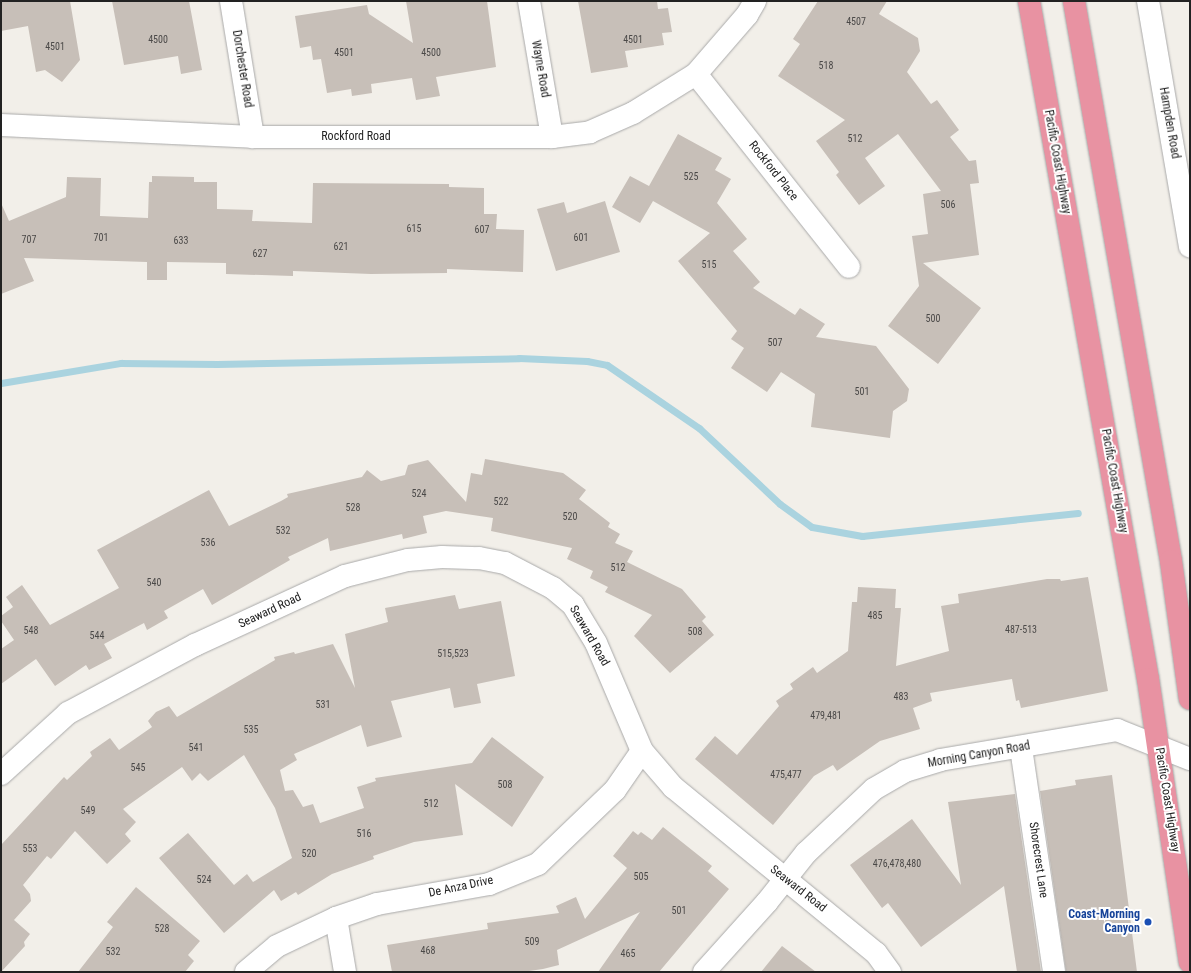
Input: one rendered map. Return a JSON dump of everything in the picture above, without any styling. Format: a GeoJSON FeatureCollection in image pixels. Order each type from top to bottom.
{"type":"FeatureCollection","features":[{"type":"Feature","properties":{"kind":"highway","name":"Pacific Coast Highway"},"geometry":{"type":"LineString","coordinates":[[1029,1],[1104,424],[1158,744],[1190,962]]}},
{"type":"Feature","properties":{"kind":"highway"},"geometry":{"type":"LineString","coordinates":[[1074,1],[1171,562],[1190,699]]}},
{"type":"Feature","properties":{"kind":"street","name":"Dorchester Road"},"geometry":{"type":"LineString","coordinates":[[231,1],[253,137]]}},
{"type":"Feature","properties":{"kind":"street","name":"Wayne Road"},"geometry":{"type":"LineString","coordinates":[[529,1],[552,137]]}},
{"type":"Feature","properties":{"kind":"street","name":"Rockford Road"},"geometry":{"type":"LineString","coordinates":[[1,125],[253,137],[552,137],[590,132],[633,113],[696,74],[747,15],[755,1]]}},
{"type":"Feature","properties":{"kind":"street","name":"Hampden Road"},"geometry":{"type":"LineString","coordinates":[[1148,1],[1190,246]]}},
{"type":"Feature","properties":{"kind":"street","name":"Rockford Place"},"geometry":{"type":"LineString","coordinates":[[696,74],[849,267]]}},
{"type":"Feature","properties":{"kind":"street","name":"Seaward Road"},"geometry":{"type":"LineString","coordinates":[[1,774],[68,713],[196,645],[345,576],[408,560],[442,557],[479,558],[505,563],[553,588],[573,605],[598,649],[642,751],[673,787],[876,952],[890,972]]}},
{"type":"Feature","properties":{"kind":"street","name":"Morning Canyon Road"},"geometry":{"type":"LineString","coordinates":[[704,972],[768,902],[785,877],[806,853],[874,789],[905,771],[940,760],[1021,748],[1117,730],[1158,744],[1190,758]]}},
{"type":"Feature","properties":{"kind":"street","name":"Shorecrest Lane"},"geometry":{"type":"LineString","coordinates":[[1021,748],[1054,972]]}},
{"type":"Feature","properties":{"kind":"street","name":"De Anza Drive"},"geometry":{"type":"LineString","coordinates":[[246,972],[277,946],[336,918],[377,904],[489,884],[538,864],[615,790],[642,751]]}},
{"type":"Feature","properties":{"kind":"street"},"geometry":{"type":"LineString","coordinates":[[336,918],[345,972]]}},
{"type":"Feature","properties":{"kind":"building"},"geometry":{"type":"Polygon","coordinates":[[[1,1],[70,1],[80,60],[62,82],[45,70],[36,72],[28,26],[1,31],[1,1]]]}},
{"type":"Feature","properties":{"kind":"building"},"geometry":{"type":"Polygon","coordinates":[[[112,1],[189,1],[202,70],[181,74],[178,56],[124,65],[112,1]]]}},
{"type":"Feature","properties":{"kind":"building"},"geometry":{"type":"Polygon","coordinates":[[[406,1],[487,1],[496,67],[436,77],[440,96],[416,100],[412,78],[371,84],[372,93],[352,96],[351,89],[327,93],[321,59],[313,60],[311,46],[300,48],[295,16],[367,5],[369,14],[413,43],[406,1]]]}},
{"type":"Feature","properties":{"kind":"building"},"geometry":{"type":"Polygon","coordinates":[[[578,1],[657,1],[658,9],[668,8],[672,32],[662,33],[664,45],[625,51],[628,67],[591,73],[578,1]]]}},
{"type":"Feature","properties":{"kind":"building"},"geometry":{"type":"Polygon","coordinates":[[[818,1],[887,1],[879,14],[918,38],[920,51],[907,72],[931,104],[937,100],[959,130],[950,137],[969,161],[976,160],[979,183],[970,184],[979,255],[923,263],[981,308],[938,364],[888,326],[919,286],[912,236],[928,234],[923,194],[941,191],[898,134],[865,158],[885,186],[859,205],[836,175],[839,172],[816,141],[845,120],[778,76],[800,44],[793,39],[818,1]]]}},
{"type":"Feature","properties":{"kind":"building"},"geometry":{"type":"Polygon","coordinates":[[[678,134],[722,158],[715,170],[731,179],[717,203],[747,239],[733,251],[760,282],[753,288],[795,315],[800,308],[825,324],[816,337],[876,346],[909,389],[907,401],[893,411],[890,438],[811,427],[815,394],[781,372],[767,392],[731,368],[744,348],[731,339],[737,331],[678,261],[710,233],[653,201],[640,223],[612,207],[630,176],[649,186],[678,134]]]}},
{"type":"Feature","properties":{"kind":"building"},"geometry":{"type":"Polygon","coordinates":[[[152,176],[194,177],[194,182],[217,182],[217,209],[253,210],[252,221],[312,223],[313,183],[449,184],[449,187],[484,188],[484,214],[497,214],[496,229],[524,230],[523,272],[447,269],[447,273],[371,274],[293,271],[293,276],[226,274],[226,263],[167,262],[167,280],[147,280],[147,262],[24,258],[34,281],[1,294],[1,203],[9,221],[66,197],[67,177],[101,178],[100,216],[148,218],[149,182],[152,182],[152,176]]]}},
{"type":"Feature","properties":{"kind":"building"},"geometry":{"type":"Polygon","coordinates":[[[605,201],[620,252],[556,271],[537,209],[564,202],[567,213],[605,201]]]}},
{"type":"Feature","properties":{"kind":"building"},"geometry":{"type":"Polygon","coordinates":[[[485,459],[563,473],[586,490],[579,499],[610,523],[608,527],[620,534],[615,543],[633,551],[627,562],[682,589],[706,617],[702,621],[714,635],[670,673],[634,636],[652,615],[605,592],[608,587],[590,578],[593,571],[567,559],[572,548],[491,531],[493,518],[446,511],[423,516],[427,533],[403,539],[402,534],[330,551],[328,538],[288,557],[290,560],[212,605],[203,589],[164,611],[168,618],[147,630],[144,623],[104,644],[112,658],[89,670],[86,665],[55,686],[36,659],[1,684],[1,649],[14,640],[1,621],[1,616],[13,607],[6,597],[22,585],[50,625],[119,588],[97,550],[209,490],[229,526],[281,501],[288,497],[287,494],[362,477],[367,470],[381,481],[405,475],[408,465],[428,460],[466,502],[471,473],[482,475],[485,459]]]}},
{"type":"Feature","properties":{"kind":"building"},"geometry":{"type":"Polygon","coordinates":[[[1088,577],[1108,691],[1021,708],[1019,700],[1016,701],[1012,679],[930,693],[932,701],[913,708],[920,729],[880,741],[837,771],[833,765],[814,776],[773,825],[695,759],[715,736],[737,755],[779,706],[776,701],[793,689],[790,684],[813,667],[817,673],[848,651],[852,602],[857,602],[858,587],[896,589],[895,608],[901,608],[896,666],[949,651],[941,606],[959,603],[958,594],[1047,579],[1060,579],[1061,581],[1088,577]]]}},
{"type":"Feature","properties":{"kind":"building"},"geometry":{"type":"Polygon","coordinates":[[[455,595],[459,609],[501,601],[515,676],[477,684],[481,703],[454,708],[450,688],[391,701],[402,737],[367,747],[361,725],[294,754],[297,760],[280,770],[285,791],[293,790],[303,807],[313,804],[320,823],[364,808],[357,787],[376,781],[375,778],[472,763],[492,737],[544,777],[512,827],[455,784],[463,835],[414,842],[373,856],[374,859],[332,874],[298,895],[296,892],[281,901],[274,890],[224,933],[159,858],[188,833],[234,885],[247,874],[253,882],[292,858],[275,808],[244,755],[208,781],[200,773],[192,781],[182,767],[123,809],[136,822],[125,834],[131,841],[107,864],[75,831],[51,859],[47,856],[23,885],[30,894],[31,901],[14,920],[30,934],[24,942],[25,946],[1,972],[1,845],[64,777],[67,780],[92,756],[90,752],[110,738],[119,750],[152,727],[148,721],[156,712],[169,706],[177,717],[275,660],[274,657],[294,652],[295,654],[333,644],[355,688],[345,634],[388,622],[385,608],[455,595]]]}},
{"type":"Feature","properties":{"kind":"building"},"geometry":{"type":"Polygon","coordinates":[[[1112,775],[1137,972],[1066,972],[1040,791],[1076,785],[1075,780],[1112,775]]]}},
{"type":"Feature","properties":{"kind":"building"},"geometry":{"type":"Polygon","coordinates":[[[1015,794],[1041,972],[1017,972],[1004,886],[921,947],[888,903],[882,908],[850,865],[912,819],[961,885],[948,802],[1015,794]]]}},
{"type":"Feature","properties":{"kind":"building"},"geometry":{"type":"Polygon","coordinates":[[[663,827],[712,866],[708,871],[729,889],[659,972],[598,972],[640,912],[557,950],[559,965],[543,969],[522,972],[392,972],[387,945],[488,929],[487,923],[559,913],[556,906],[576,897],[585,919],[627,868],[613,856],[633,831],[638,835],[641,832],[652,840],[663,827]]]}},
{"type":"Feature","properties":{"kind":"building"},"geometry":{"type":"Polygon","coordinates":[[[136,887],[200,941],[188,955],[194,961],[185,972],[78,972],[113,927],[107,922],[136,887]]]}},
{"type":"Feature","properties":{"kind":"building"},"geometry":{"type":"Polygon","coordinates":[[[782,946],[816,972],[761,972],[782,946]]]}},
{"type":"Feature","properties":{"kind":"waterway"},"geometry":{"type":"LineString","coordinates":[[1,383],[121,363],[217,364],[519,358],[587,361],[607,365],[699,428],[780,504],[812,527],[862,536],[1078,513]]}},
{"type":"Feature","properties":{"kind":"place","name":"Coast-Morning Canyon"},"geometry":{"type":"Point","coordinates":[1148,922]}}]}
